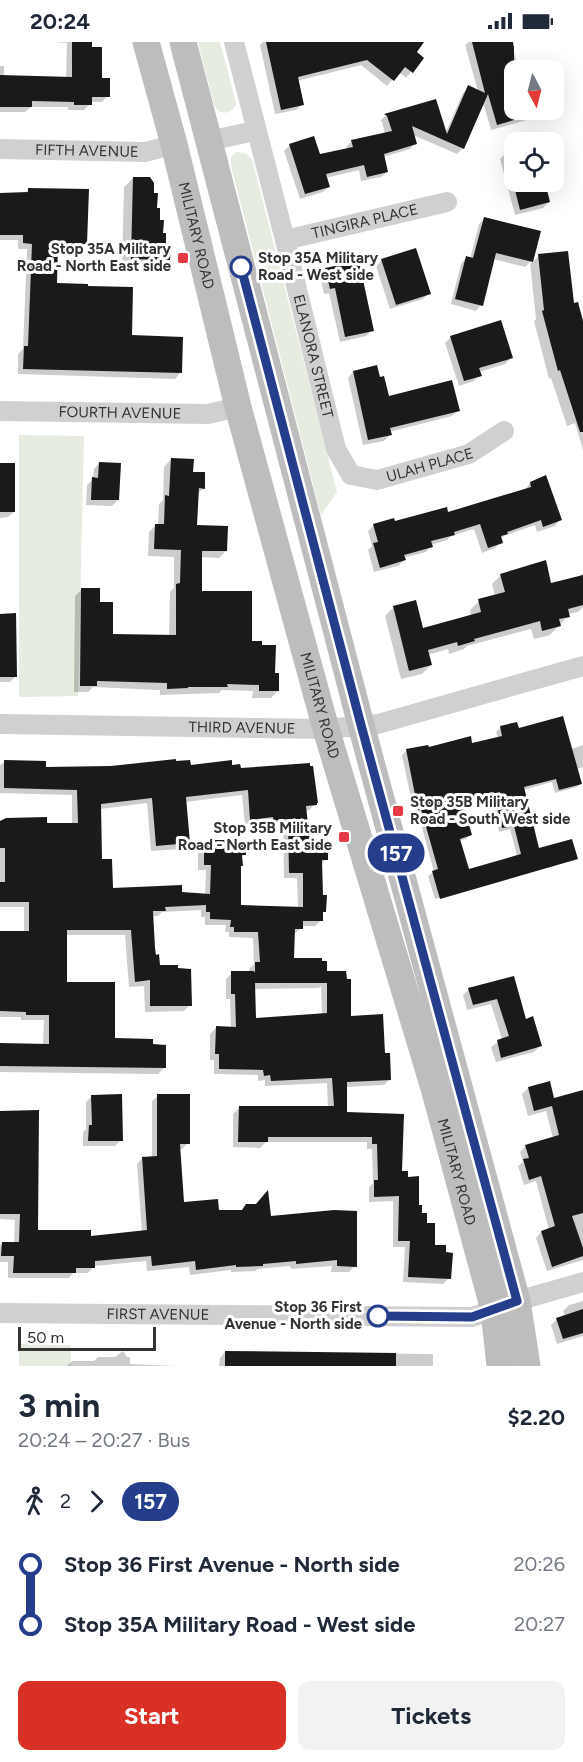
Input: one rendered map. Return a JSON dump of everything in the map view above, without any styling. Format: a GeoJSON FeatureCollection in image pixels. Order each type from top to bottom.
{"type":"FeatureCollection","features":[{"type":"Feature","properties":{"kind":"main road","name":"MILITARY ROAD"},"geometry":{"type":"LineString","coordinates":[[146,42],[174,144],[238,407],[326,729],[434,1088],[527,1366]]}},
{"type":"Feature","properties":{"kind":"main road","name":"MILITARY ROAD"},"geometry":{"type":"LineString","coordinates":[[183,42],[361,725],[506,1305],[500,1366]]}},
{"type":"Feature","properties":{"kind":"street","name":"ELANORA STREET"},"geometry":{"type":"LineString","coordinates":[[234,42],[336,449],[351,475]]}},
{"type":"Feature","properties":{"kind":"street"},"geometry":{"type":"LineString","coordinates":[[208,141],[255,130]]}},
{"type":"Feature","properties":{"kind":"street","name":"FIFTH AVENUE"},"geometry":{"type":"LineString","coordinates":[[0,149],[146,152],[174,144]]}},
{"type":"Feature","properties":{"kind":"street","name":"TINGIRA PLACE"},"geometry":{"type":"LineString","coordinates":[[285,240],[447,202]]}},
{"type":"Feature","properties":{"kind":"street","name":"FOURTH AVENUE"},"geometry":{"type":"LineString","coordinates":[[0,411],[207,414],[238,407]]}},
{"type":"Feature","properties":{"kind":"street","name":"ULAH PLACE"},"geometry":{"type":"LineString","coordinates":[[351,475],[377,480],[457,457],[469,453],[504,431]]}},
{"type":"Feature","properties":{"kind":"street","name":"THIRD AVENUE"},"geometry":{"type":"LineString","coordinates":[[0,724],[326,729],[378,724],[583,666]]}},
{"type":"Feature","properties":{"kind":"street","name":"FIRST AVENUE"},"geometry":{"type":"LineString","coordinates":[[0,1313],[472,1317],[583,1282]]}},
{"type":"Feature","properties":{"kind":"shaded area"},"geometry":{"type":"Polygon","coordinates":[[[198,42],[220,42],[236,105],[228,112],[218,111],[214,105],[198,42]]]}},
{"type":"Feature","properties":{"kind":"shaded area"},"geometry":{"type":"Polygon","coordinates":[[[236,152],[245,153],[252,159],[337,492],[321,515],[231,166],[231,157],[236,152]]]}},
{"type":"Feature","properties":{"kind":"shaded area"},"geometry":{"type":"Polygon","coordinates":[[[19,435],[84,436],[78,696],[19,697],[19,435]]]}},
{"type":"Feature","properties":{"kind":"shaded area"},"geometry":{"type":"Polygon","coordinates":[[[19,1344],[71,1345],[71,1366],[19,1366],[19,1344]]]}},
{"type":"Feature","properties":{"kind":"building"},"geometry":{"type":"Polygon","coordinates":[[[72,42],[92,42],[92,47],[102,47],[102,78],[110,78],[110,97],[92,97],[92,105],[32,101],[32,107],[0,107],[0,75],[72,77],[72,42]]]}},
{"type":"Feature","properties":{"kind":"building"},"geometry":{"type":"Polygon","coordinates":[[[266,42],[424,42],[417,52],[424,58],[413,73],[405,67],[394,81],[367,60],[298,77],[304,105],[281,110],[266,42]]]}},
{"type":"Feature","properties":{"kind":"building"},"geometry":{"type":"Polygon","coordinates":[[[472,42],[513,42],[514,60],[504,60],[504,120],[514,120],[497,125],[488,94],[464,149],[412,126],[417,144],[384,154],[388,172],[367,177],[364,165],[326,174],[330,187],[305,194],[289,144],[314,136],[320,154],[353,147],[351,140],[392,131],[387,116],[384,114],[436,99],[447,134],[468,85],[485,93],[472,42]]]}},
{"type":"Feature","properties":{"kind":"building"},"geometry":{"type":"Polygon","coordinates":[[[133,177],[150,177],[154,183],[154,193],[158,193],[157,208],[160,208],[160,220],[164,220],[163,233],[166,233],[166,245],[171,245],[170,260],[131,259],[133,177]]]}},
{"type":"Feature","properties":{"kind":"building"},"geometry":{"type":"Polygon","coordinates":[[[28,188],[89,189],[87,244],[58,244],[57,283],[133,287],[132,335],[183,337],[182,373],[23,369],[24,346],[28,346],[32,244],[23,243],[23,235],[0,235],[0,193],[28,192],[28,188]]]}},
{"type":"Feature","properties":{"kind":"building"},"geometry":{"type":"Polygon","coordinates":[[[516,192],[548,192],[550,202],[520,210],[516,192]]]}},
{"type":"Feature","properties":{"kind":"building"},"geometry":{"type":"Polygon","coordinates":[[[484,217],[541,231],[533,262],[496,253],[483,306],[455,299],[466,256],[473,258],[484,217]]]}},
{"type":"Feature","properties":{"kind":"building"},"geometry":{"type":"Polygon","coordinates":[[[416,248],[431,294],[396,305],[381,259],[416,248]]]}},
{"type":"Feature","properties":{"kind":"building"},"geometry":{"type":"Polygon","coordinates":[[[568,251],[574,303],[578,302],[583,321],[583,432],[580,432],[560,370],[558,371],[542,311],[544,310],[538,254],[568,251]]]}},
{"type":"Feature","properties":{"kind":"building"},"geometry":{"type":"Polygon","coordinates":[[[359,261],[374,331],[345,337],[335,288],[330,289],[325,268],[359,261]]]}},
{"type":"Feature","properties":{"kind":"building"},"geometry":{"type":"Polygon","coordinates":[[[501,320],[513,358],[479,368],[482,376],[464,381],[450,336],[501,320]]]}},
{"type":"Feature","properties":{"kind":"building"},"geometry":{"type":"Polygon","coordinates":[[[377,365],[380,377],[384,376],[389,396],[452,380],[460,411],[390,428],[392,435],[368,440],[353,371],[377,365]]]}},
{"type":"Feature","properties":{"kind":"building"},"geometry":{"type":"Polygon","coordinates":[[[171,458],[194,459],[193,472],[205,472],[205,489],[199,488],[197,525],[228,526],[227,551],[202,551],[202,591],[252,591],[252,641],[262,641],[262,645],[276,645],[275,673],[279,673],[279,691],[259,691],[259,685],[227,684],[228,687],[167,689],[167,683],[97,681],[97,686],[80,686],[81,588],[100,588],[100,602],[113,602],[113,634],[176,635],[176,584],[180,583],[181,550],[154,549],[155,524],[164,524],[165,495],[169,496],[171,458]]]}},
{"type":"Feature","properties":{"kind":"building"},"geometry":{"type":"Polygon","coordinates":[[[99,462],[121,463],[119,500],[91,500],[92,477],[98,478],[99,462]]]}},
{"type":"Feature","properties":{"kind":"building"},"geometry":{"type":"Polygon","coordinates":[[[0,463],[15,463],[15,512],[0,512],[0,463]]]}},
{"type":"Feature","properties":{"kind":"building"},"geometry":{"type":"Polygon","coordinates":[[[546,475],[562,520],[543,527],[541,520],[507,532],[508,534],[501,536],[503,543],[488,548],[480,524],[454,532],[455,535],[431,541],[433,547],[404,555],[406,560],[380,568],[373,543],[378,542],[373,524],[394,518],[395,521],[447,507],[448,512],[531,487],[530,482],[546,475]]]}},
{"type":"Feature","properties":{"kind":"building"},"geometry":{"type":"Polygon","coordinates":[[[546,560],[551,583],[583,575],[583,605],[568,609],[570,617],[559,619],[561,626],[542,631],[540,621],[474,639],[475,641],[458,646],[457,642],[428,650],[432,665],[409,671],[393,606],[416,600],[423,628],[481,612],[478,599],[505,592],[500,574],[546,560]]]}},
{"type":"Feature","properties":{"kind":"building"},"geometry":{"type":"Polygon","coordinates":[[[16,613],[17,677],[0,677],[0,614],[16,613]]]}},
{"type":"Feature","properties":{"kind":"building"},"geometry":{"type":"Polygon","coordinates":[[[563,716],[582,784],[559,790],[556,779],[524,787],[539,848],[572,839],[578,859],[440,899],[432,871],[438,869],[421,809],[418,810],[406,749],[428,745],[429,747],[471,736],[472,743],[502,736],[500,726],[517,722],[519,728],[563,716]],[[494,792],[462,800],[472,835],[460,839],[469,869],[521,854],[514,826],[502,828],[494,792]]]}},
{"type":"Feature","properties":{"kind":"building"},"geometry":{"type":"Polygon","coordinates":[[[176,759],[176,761],[190,760],[191,765],[232,760],[232,765],[240,764],[241,768],[310,763],[310,766],[313,766],[318,803],[306,806],[310,842],[328,842],[328,860],[322,860],[323,895],[327,895],[326,912],[323,912],[323,921],[303,921],[303,929],[295,929],[294,958],[322,958],[322,961],[327,961],[327,971],[346,971],[347,979],[351,979],[351,1016],[383,1014],[385,1053],[390,1053],[391,1080],[347,1082],[347,1112],[404,1114],[402,1171],[408,1171],[408,1177],[419,1176],[419,1205],[422,1205],[422,1213],[427,1213],[427,1223],[435,1223],[435,1245],[446,1245],[446,1252],[453,1253],[451,1279],[408,1277],[410,1241],[398,1241],[399,1196],[374,1197],[374,1180],[378,1180],[377,1144],[372,1144],[372,1137],[268,1137],[268,1142],[238,1142],[239,1106],[334,1106],[332,1078],[271,1081],[270,1075],[264,1076],[263,1070],[219,1069],[219,1054],[215,1054],[216,1026],[236,1027],[235,994],[231,994],[231,971],[254,971],[255,973],[255,962],[260,962],[258,932],[234,932],[234,927],[230,927],[231,920],[210,919],[210,912],[206,912],[206,905],[165,907],[166,911],[153,911],[155,948],[156,955],[159,954],[160,965],[178,965],[178,968],[191,969],[192,1006],[150,1006],[150,980],[135,982],[131,930],[67,930],[67,982],[115,982],[115,1038],[153,1039],[153,1044],[166,1045],[166,1068],[0,1066],[0,1043],[49,1044],[49,1015],[26,1015],[26,1012],[0,1011],[0,931],[29,931],[29,902],[0,902],[0,882],[5,882],[5,848],[0,848],[0,821],[6,818],[47,817],[47,823],[78,823],[77,790],[4,788],[4,760],[46,761],[46,767],[111,766],[176,759]],[[248,790],[186,797],[190,843],[156,846],[152,798],[101,804],[102,859],[112,859],[113,888],[182,885],[182,892],[210,894],[211,865],[204,865],[204,840],[246,840],[246,855],[242,855],[243,866],[241,866],[241,905],[303,907],[303,873],[289,873],[288,819],[273,821],[273,817],[250,820],[248,790]],[[255,983],[256,1018],[327,1013],[327,983],[255,983]]]}},
{"type":"Feature","properties":{"kind":"building"},"geometry":{"type":"Polygon","coordinates":[[[514,976],[526,1019],[533,1016],[542,1046],[501,1058],[497,1040],[509,1036],[497,999],[473,1005],[468,988],[514,976]]]}},
{"type":"Feature","properties":{"kind":"building"},"geometry":{"type":"Polygon","coordinates":[[[550,1081],[554,1098],[583,1090],[583,1213],[572,1216],[583,1248],[583,1256],[552,1267],[541,1231],[555,1226],[541,1176],[529,1180],[523,1159],[529,1158],[525,1145],[559,1135],[552,1106],[534,1111],[528,1087],[550,1081]]]}},
{"type":"Feature","properties":{"kind":"building"},"geometry":{"type":"Polygon","coordinates":[[[122,1094],[123,1141],[88,1141],[89,1125],[92,1125],[91,1095],[122,1094]]]}},
{"type":"Feature","properties":{"kind":"building"},"geometry":{"type":"Polygon","coordinates":[[[157,1094],[190,1094],[190,1144],[180,1144],[184,1202],[218,1199],[219,1210],[242,1210],[246,1204],[256,1204],[268,1190],[271,1216],[334,1210],[357,1211],[357,1267],[337,1266],[337,1260],[296,1264],[296,1261],[263,1264],[263,1266],[236,1267],[236,1265],[196,1270],[195,1261],[152,1266],[151,1256],[95,1261],[95,1268],[76,1268],[76,1273],[13,1273],[14,1256],[1,1256],[2,1242],[19,1242],[20,1214],[0,1214],[0,1111],[39,1110],[38,1230],[91,1230],[91,1236],[147,1230],[142,1157],[157,1156],[157,1094]]]}},
{"type":"Feature","properties":{"kind":"building"},"geometry":{"type":"Polygon","coordinates":[[[583,1309],[583,1333],[563,1339],[556,1318],[583,1309]]]}},
{"type":"Feature","properties":{"kind":"building"},"geometry":{"type":"Polygon","coordinates":[[[225,1351],[396,1353],[396,1366],[225,1366],[225,1351]]]}},
{"type":"Feature","properties":{"kind":"bus line","name":"157"},"geometry":{"type":"LineString","coordinates":[[241,267],[361,725],[517,1301],[472,1317],[378,1316]]}},
{"type":"Feature","properties":{"kind":"place","name":"Stop 35A Military Road - North East side"},"geometry":{"type":"Point","coordinates":[183,258]}},
{"type":"Feature","properties":{"kind":"place","name":"Stop 35A Military Road - West side"},"geometry":{"type":"Point","coordinates":[241,267]}},
{"type":"Feature","properties":{"kind":"place","name":"Stop 35B Military Road - South West side"},"geometry":{"type":"Point","coordinates":[398,811]}},
{"type":"Feature","properties":{"kind":"place","name":"Stop 35B Military Road - North East side"},"geometry":{"type":"Point","coordinates":[344,837]}},
{"type":"Feature","properties":{"kind":"place","name":"Stop 36 First Avenue - North side"},"geometry":{"type":"Point","coordinates":[378,1316]}}]}
